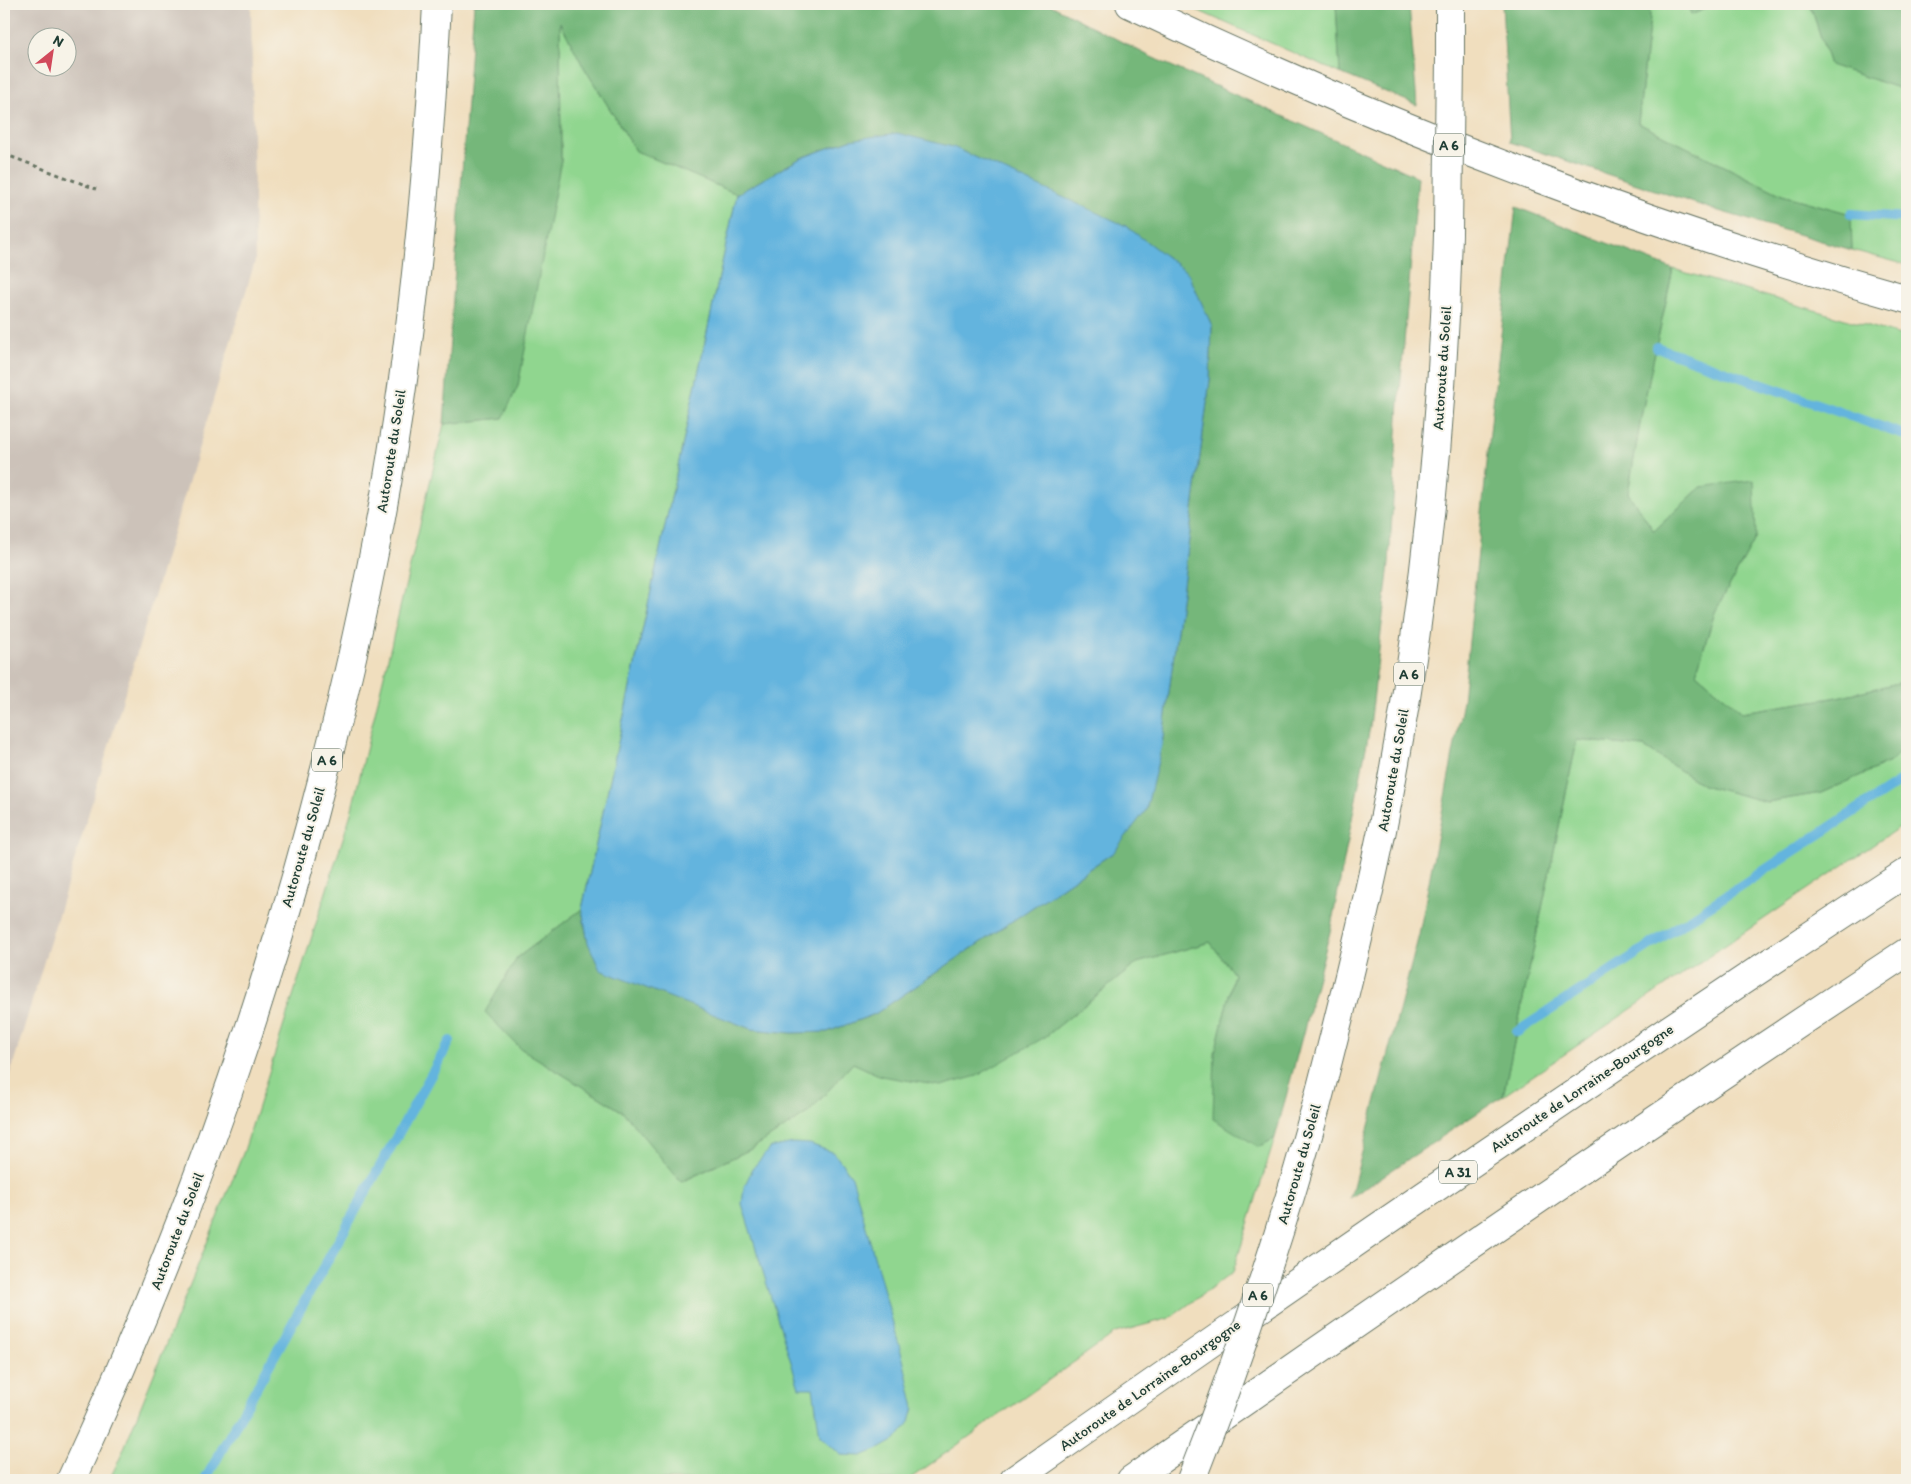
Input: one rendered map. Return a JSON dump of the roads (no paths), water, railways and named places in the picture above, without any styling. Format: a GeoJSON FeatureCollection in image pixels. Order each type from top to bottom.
{"type":"FeatureCollection","features":[{"type":"Feature","properties":{"kind":"highway","name":"Autoroute du Soleil"},"geometry":{"type":"LineString","coordinates":[[72,1480],[141,1323],[206,1153],[271,958],[323,774],[375,545],[401,386],[413,296],[427,162],[437,4]]}},
{"type":"Feature","properties":{"kind":"highway"},"geometry":{"type":"LineString","coordinates":[[1130,4],[1292,79],[1410,128],[1590,198],[1713,240],[1907,299]]}},
{"type":"Feature","properties":{"kind":"highway","name":"Autoroute du Soleil"},"geometry":{"type":"LineString","coordinates":[[1190,1480],[1257,1299],[1288,1206],[1316,1107],[1361,927],[1406,701],[1422,582],[1437,443],[1446,313],[1450,4]]}},
{"type":"Feature","properties":{"kind":"highway","name":"Autoroute de Lorraine-Bourgogne"},"geometry":{"type":"LineString","coordinates":[[1014,1480],[1650,1042],[1907,872]]}},
{"type":"Feature","properties":{"kind":"highway"},"geometry":{"type":"LineString","coordinates":[[1132,1480],[1260,1390],[1907,952]]}},
{"type":"Feature","properties":{"kind":"water"},"geometry":{"type":"Polygon","coordinates":[[[897,133],[953,147],[1126,226],[1188,273],[1212,326],[1210,380],[1162,745],[1146,810],[1114,852],[875,1014],[827,1032],[792,1033],[751,1029],[600,970],[588,943],[582,909],[737,194],[801,158],[850,140],[897,133]]]}},
{"type":"Feature","properties":{"kind":"water"},"geometry":{"type":"Polygon","coordinates":[[[793,1143],[810,1144],[834,1153],[852,1177],[903,1359],[914,1408],[910,1422],[897,1439],[861,1456],[841,1455],[820,1436],[813,1388],[799,1388],[742,1204],[744,1187],[753,1168],[770,1148],[793,1143]]]}},
{"type":"Feature","properties":{"kind":"waterway"},"geometry":{"type":"LineString","coordinates":[[1851,214],[1907,218]]}},
{"type":"Feature","properties":{"kind":"waterway"},"geometry":{"type":"LineString","coordinates":[[1656,347],[1907,436]]}},
{"type":"Feature","properties":{"kind":"waterway"},"geometry":{"type":"LineString","coordinates":[[1517,1032],[1907,777]]}},
{"type":"Feature","properties":{"kind":"waterway"},"geometry":{"type":"LineString","coordinates":[[205,1480],[450,1041]]}}]}
